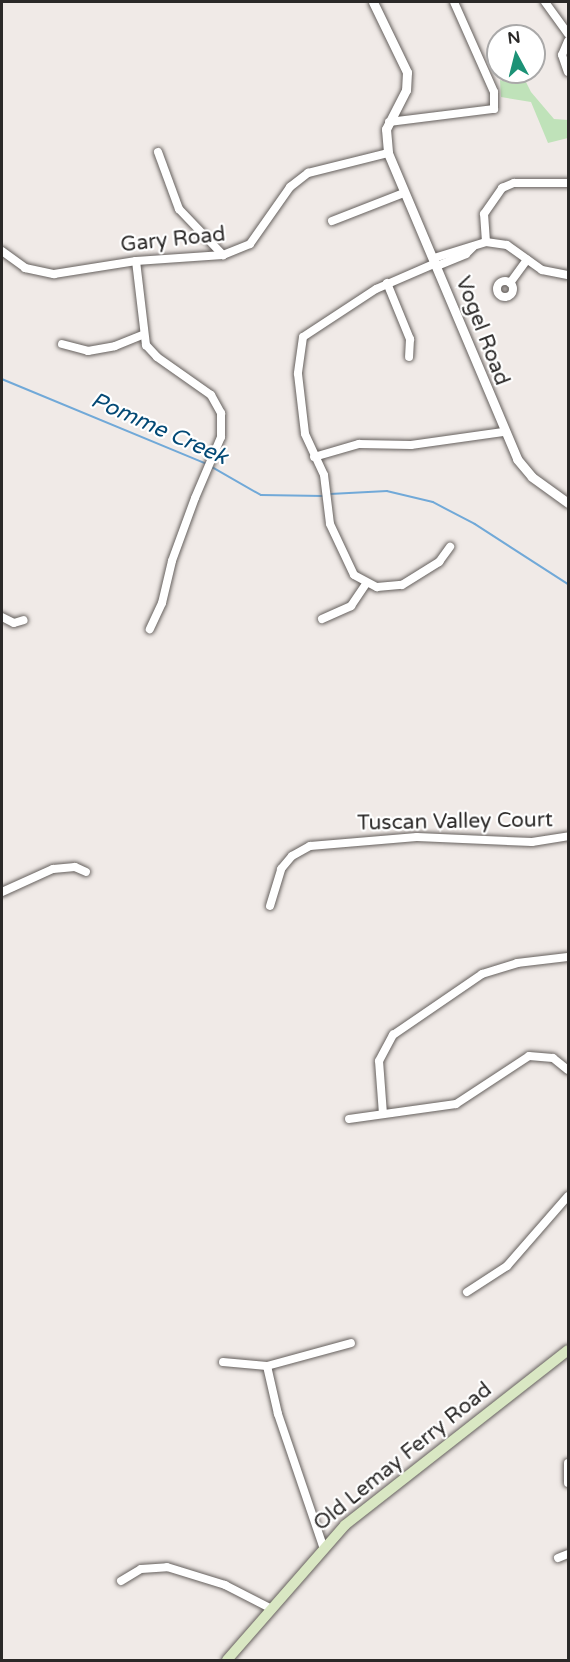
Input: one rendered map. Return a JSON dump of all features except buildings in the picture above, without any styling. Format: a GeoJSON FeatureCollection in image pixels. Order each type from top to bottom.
{"type":"FeatureCollection","features":[{"type":"Feature","properties":{"kind":"main road","name":"Old Lemay Ferry Road"},"geometry":{"type":"LineString","coordinates":[[227,1660],[323,1546],[406,1475],[568,1350]]}},
{"type":"Feature","properties":{"kind":"street"},"geometry":{"type":"LineString","coordinates":[[372,2],[407,72],[406,90],[389,122],[384,138],[388,153]]}},
{"type":"Feature","properties":{"kind":"street"},"geometry":{"type":"LineString","coordinates":[[389,122],[494,109],[494,92],[454,2]]}},
{"type":"Feature","properties":{"kind":"street"},"geometry":{"type":"LineString","coordinates":[[545,2],[568,34]]}},
{"type":"Feature","properties":{"kind":"street"},"geometry":{"type":"LineString","coordinates":[[568,41],[562,55],[568,72]]}},
{"type":"Feature","properties":{"kind":"street"},"geometry":{"type":"LineString","coordinates":[[158,152],[180,209],[223,255]]}},
{"type":"Feature","properties":{"kind":"street","name":"Vogel Road"},"geometry":{"type":"LineString","coordinates":[[388,153],[436,262],[503,432],[525,471],[568,503]]}},
{"type":"Feature","properties":{"kind":"street","name":"Gary Road"},"geometry":{"type":"LineString","coordinates":[[2,251],[25,268],[54,274],[136,261],[223,255],[250,244],[290,188],[308,172],[388,153]]}},
{"type":"Feature","properties":{"kind":"street"},"geometry":{"type":"LineString","coordinates":[[486,242],[484,214],[502,188],[514,183],[568,183]]}},
{"type":"Feature","properties":{"kind":"street"},"geometry":{"type":"LineString","coordinates":[[332,221],[404,193]]}},
{"type":"Feature","properties":{"kind":"street"},"geometry":{"type":"LineString","coordinates":[[450,547],[439,562],[402,585],[391,588],[366,584],[354,575],[342,555],[330,524],[324,475],[305,434],[298,374],[303,337],[387,283],[486,242],[507,245],[542,270],[568,275]]}},
{"type":"Feature","properties":{"kind":"street"},"geometry":{"type":"LineString","coordinates":[[510,282],[527,260]]}},
{"type":"Feature","properties":{"kind":"street"},"geometry":{"type":"LineString","coordinates":[[136,261],[144,334],[157,357],[211,395],[220,413],[221,426],[221,437],[195,498],[172,561],[162,603],[150,629]]}},
{"type":"Feature","properties":{"kind":"street"},"geometry":{"type":"LineString","coordinates":[[387,283],[410,339],[409,357]]}},
{"type":"Feature","properties":{"kind":"street"},"geometry":{"type":"LineString","coordinates":[[62,344],[88,351],[115,346],[144,334]]}},
{"type":"Feature","properties":{"kind":"street"},"geometry":{"type":"LineString","coordinates":[[314,457],[359,444],[411,445],[503,432]]}},
{"type":"Feature","properties":{"kind":"street"},"geometry":{"type":"LineString","coordinates":[[322,619],[351,606],[366,584]]}},
{"type":"Feature","properties":{"kind":"street"},"geometry":{"type":"LineString","coordinates":[[2,617],[14,623],[24,620]]}},
{"type":"Feature","properties":{"kind":"street","name":"Tuscan Valley Court"},"geometry":{"type":"LineString","coordinates":[[270,906],[281,869],[292,856],[310,846],[417,837],[532,842],[568,836]]}},
{"type":"Feature","properties":{"kind":"street"},"geometry":{"type":"LineString","coordinates":[[2,892],[53,869],[75,867],[86,872]]}},
{"type":"Feature","properties":{"kind":"street"},"geometry":{"type":"LineString","coordinates":[[383,1114],[379,1061],[393,1035],[482,974],[517,963],[568,957]]}},
{"type":"Feature","properties":{"kind":"street"},"geometry":{"type":"LineString","coordinates":[[349,1119],[456,1104],[529,1056],[553,1058],[568,1070]]}},
{"type":"Feature","properties":{"kind":"street"},"geometry":{"type":"LineString","coordinates":[[467,1292],[507,1266],[568,1196]]}},
{"type":"Feature","properties":{"kind":"street"},"geometry":{"type":"LineString","coordinates":[[223,1362],[267,1366],[351,1343]]}},
{"type":"Feature","properties":{"kind":"street"},"geometry":{"type":"LineString","coordinates":[[267,1366],[278,1414],[323,1546]]}},
{"type":"Feature","properties":{"kind":"street"},"geometry":{"type":"LineString","coordinates":[[568,1463],[568,1483]]}},
{"type":"Feature","properties":{"kind":"street"},"geometry":{"type":"LineString","coordinates":[[558,1558],[568,1554]]}},
{"type":"Feature","properties":{"kind":"street"},"geometry":{"type":"LineString","coordinates":[[121,1581],[141,1569],[167,1567],[225,1585],[270,1608]]}},
{"type":"Feature","properties":{"kind":"green space"},"geometry":{"type":"Polygon","coordinates":[[[500,84],[527,84],[554,119],[568,120],[568,138],[548,143],[531,102],[501,97],[500,84]]]}},
{"type":"Feature","properties":{"kind":"waterway","name":"Pomme Creek"},"geometry":{"type":"LineString","coordinates":[[2,379],[205,463]]}},
{"type":"Feature","properties":{"kind":"waterway","name":"Pomme Creek"},"geometry":{"type":"LineString","coordinates":[[212,467],[261,495],[323,496]]}},
{"type":"Feature","properties":{"kind":"waterway","name":"Pomme Creek"},"geometry":{"type":"LineString","coordinates":[[330,494],[387,491],[433,502],[475,524],[568,584]]}}]}
